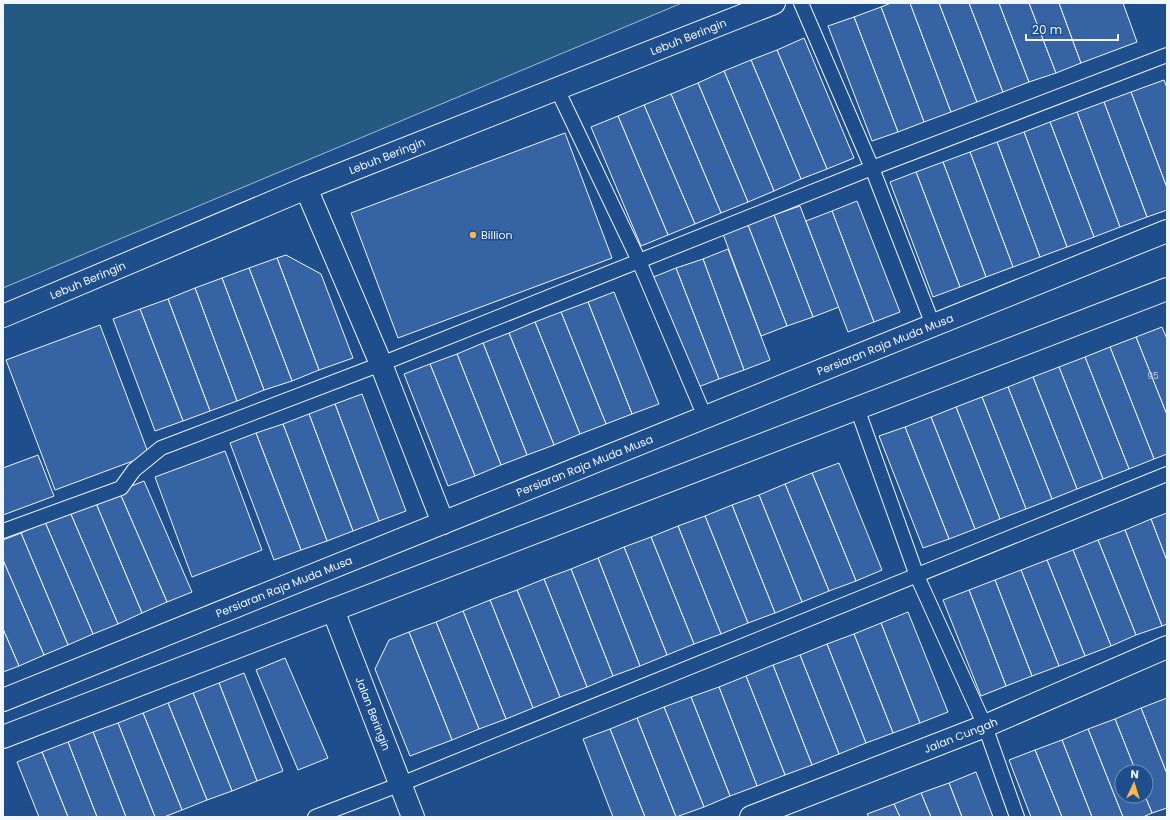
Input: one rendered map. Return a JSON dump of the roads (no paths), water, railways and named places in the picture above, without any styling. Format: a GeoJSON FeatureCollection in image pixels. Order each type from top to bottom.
{"type":"FeatureCollection","features":[{"type":"Feature","properties":{"kind":"main road","name":"Lebuh Beringin"},"geometry":{"type":"LineString","coordinates":[[3,316],[306,188],[774,3]]}},
{"type":"Feature","properties":{"kind":"main road"},"geometry":{"type":"LineString","coordinates":[[306,188],[381,364],[443,523]]}},
{"type":"Feature","properties":{"kind":"main road","name":"Persiaran Raja Muda Musa"},"geometry":{"type":"LineString","coordinates":[[3,700],[1167,231]]}},
{"type":"Feature","properties":{"kind":"main road"},"geometry":{"type":"LineString","coordinates":[[3,737],[1167,289]]}},
{"type":"Feature","properties":{"kind":"main road","name":"Jalan Beringin"},"geometry":{"type":"LineString","coordinates":[[333,610],[413,817]]}},
{"type":"Feature","properties":{"kind":"main road","name":"Jalan Cungah"},"geometry":{"type":"LineString","coordinates":[[751,817],[985,726],[1167,647]]}},
{"type":"Feature","properties":{"kind":"lane"},"geometry":{"type":"LineString","coordinates":[[801,3],[872,168],[933,325]]}},
{"type":"Feature","properties":{"kind":"lane"},"geometry":{"type":"LineString","coordinates":[[3,531],[121,488],[134,470],[161,448],[381,364],[872,168],[1167,55]]}},
{"type":"Feature","properties":{"kind":"lane"},"geometry":{"type":"LineString","coordinates":[[557,89],[639,261],[705,417]]}},
{"type":"Feature","properties":{"kind":"lane"},"geometry":{"type":"LineString","coordinates":[[857,408],[917,576],[985,726],[1017,817]]}},
{"type":"Feature","properties":{"kind":"lane"},"geometry":{"type":"LineString","coordinates":[[315,817],[401,784],[1167,474]]}},
{"type":"Feature","properties":{"kind":"place","name":"Billion"},"geometry":{"type":"Point","coordinates":[473,235]}}]}
